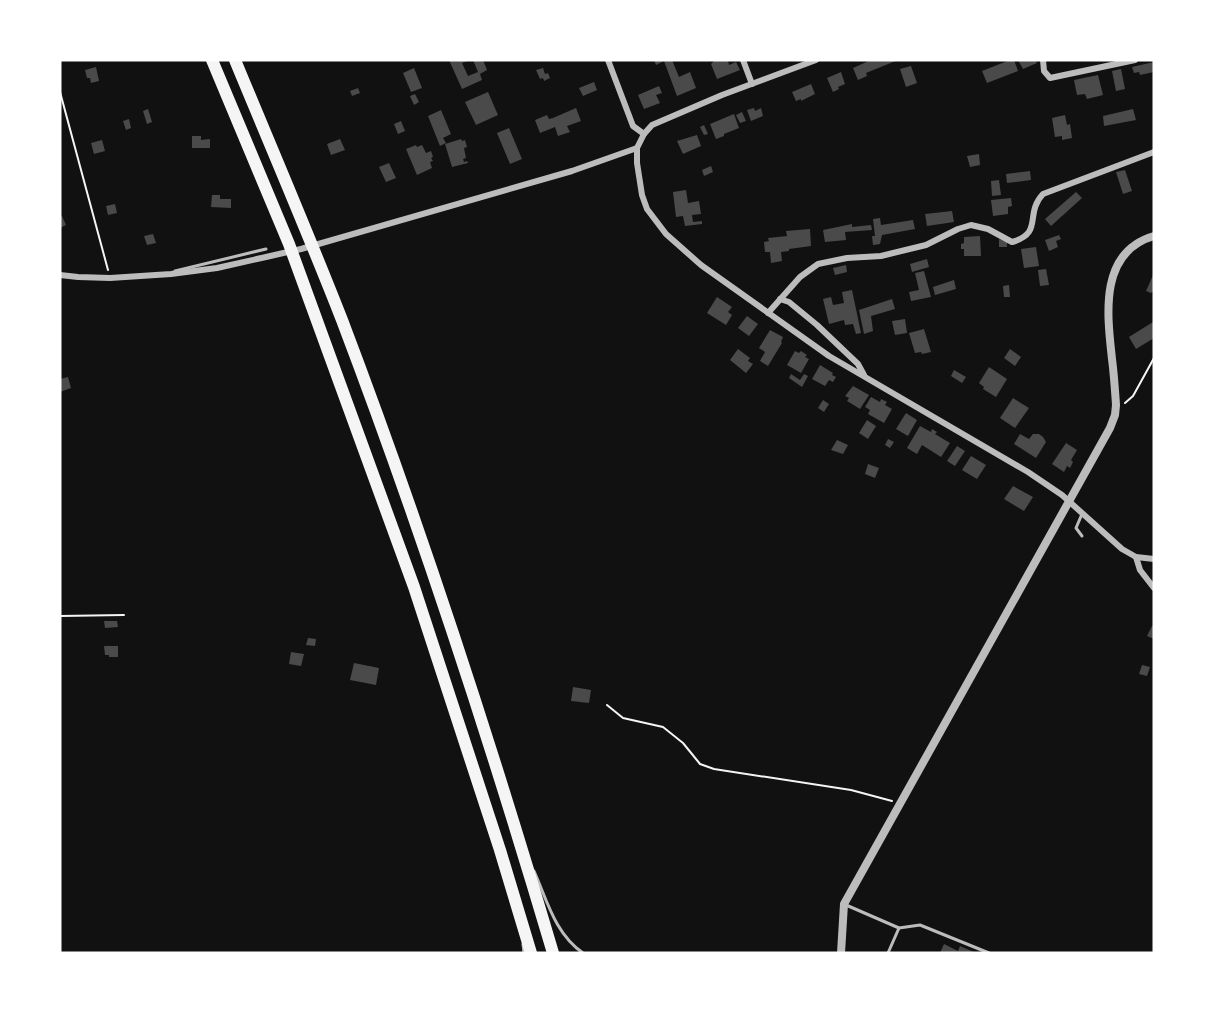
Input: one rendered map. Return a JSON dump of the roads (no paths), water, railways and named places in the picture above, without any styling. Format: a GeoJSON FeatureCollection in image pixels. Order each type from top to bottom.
{"type":"FeatureCollection","features":[{"type":"Feature","properties":{"kind":"highway"},"geometry":{"type":"LineString","coordinates":[[212,60],[301,248],[341,319],[435,580],[515,826],[553,953]]}},
{"type":"Feature","properties":{"kind":"highway"},"geometry":{"type":"LineString","coordinates":[[235,60],[435,645],[531,953]]}},
{"type":"Feature","properties":{"kind":"street"},"geometry":{"type":"LineString","coordinates":[[608,60],[633,126],[644,134]]}},
{"type":"Feature","properties":{"kind":"street"},"geometry":{"type":"LineString","coordinates":[[743,60],[752,84]]}},
{"type":"Feature","properties":{"kind":"street"},"geometry":{"type":"LineString","coordinates":[[816,60],[652,125],[637,148],[637,163],[642,195],[655,221],[666,234],[723,283],[829,356],[1028,472],[1062,495],[1122,549],[1136,557],[1154,559]]}},
{"type":"Feature","properties":{"kind":"street"},"geometry":{"type":"LineString","coordinates":[[1043,60],[1044,71],[1050,78],[1136,60]]}},
{"type":"Feature","properties":{"kind":"street"},"geometry":{"type":"LineString","coordinates":[[60,274],[110,278],[217,267],[301,248],[572,171],[637,148]]}},
{"type":"Feature","properties":{"kind":"street"},"geometry":{"type":"LineString","coordinates":[[768,312],[800,277],[818,264],[847,258],[881,256],[926,245],[971,225],[988,230],[1012,242],[1024,238],[1032,229],[1034,208],[1043,194],[1154,152]]}},
{"type":"Feature","properties":{"kind":"street"},"geometry":{"type":"LineString","coordinates":[[841,953],[844,904],[1110,428],[1116,411],[1108,323],[1111,284],[1117,265],[1127,250],[1140,241],[1154,236]]}},
{"type":"Feature","properties":{"kind":"street"},"geometry":{"type":"LineString","coordinates":[[780,299],[789,302],[817,325],[858,364],[865,376]]}},
{"type":"Feature","properties":{"kind":"street"},"geometry":{"type":"LineString","coordinates":[[1136,557],[1140,570],[1154,588]]}},
{"type":"Feature","properties":{"kind":"lane"},"geometry":{"type":"LineString","coordinates":[[171,273],[178,269],[266,249]]}},
{"type":"Feature","properties":{"kind":"lane"},"geometry":{"type":"LineString","coordinates":[[1082,514],[1076,528],[1082,536]]}},
{"type":"Feature","properties":{"kind":"lane"},"geometry":{"type":"LineString","coordinates":[[515,826],[558,927],[566,938],[583,953]]}},
{"type":"Feature","properties":{"kind":"lane"},"geometry":{"type":"LineString","coordinates":[[844,904],[899,928],[920,925],[989,953]]}},
{"type":"Feature","properties":{"kind":"lane"},"geometry":{"type":"LineString","coordinates":[[519,913],[524,953]]}},
{"type":"Feature","properties":{"kind":"lane"},"geometry":{"type":"LineString","coordinates":[[888,953],[899,928]]}}]}
